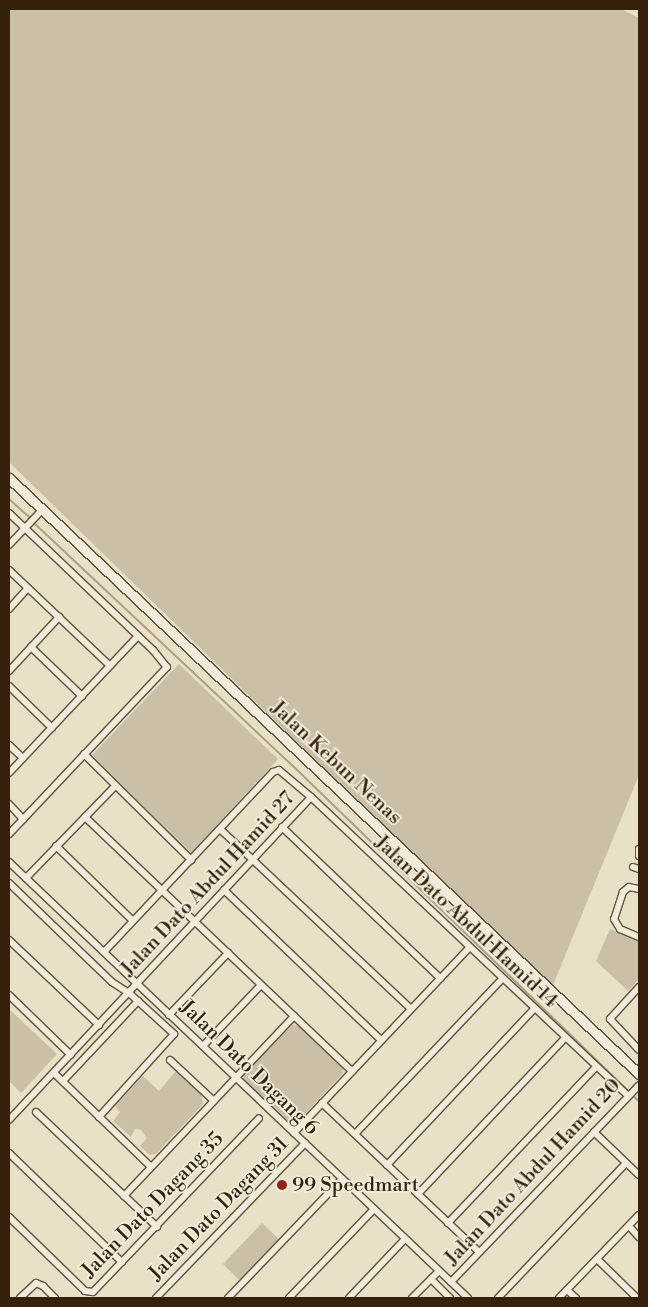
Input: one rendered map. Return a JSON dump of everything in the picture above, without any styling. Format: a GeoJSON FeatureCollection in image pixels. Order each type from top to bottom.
{"type":"FeatureCollection","features":[{"type":"Feature","properties":{"kind":"street","name":"Jalan Kebun Nenas"},"geometry":{"type":"LineString","coordinates":[[9,478],[639,1074]]}},
{"type":"Feature","properties":{"kind":"street"},"geometry":{"type":"LineString","coordinates":[[9,545],[43,509]]}},
{"type":"Feature","properties":{"kind":"street"},"geometry":{"type":"LineString","coordinates":[[9,513],[168,667],[9,834]]}},
{"type":"Feature","properties":{"kind":"street"},"geometry":{"type":"LineString","coordinates":[[9,570],[110,666]]}},
{"type":"Feature","properties":{"kind":"street"},"geometry":{"type":"LineString","coordinates":[[9,609],[28,588]]}},
{"type":"Feature","properties":{"kind":"street"},"geometry":{"type":"LineString","coordinates":[[9,671],[58,617]]}},
{"type":"Feature","properties":{"kind":"street"},"geometry":{"type":"LineString","coordinates":[[9,773],[138,636]]}},
{"type":"Feature","properties":{"kind":"street"},"geometry":{"type":"LineString","coordinates":[[31,647],[82,696]]}},
{"type":"Feature","properties":{"kind":"street"},"geometry":{"type":"LineString","coordinates":[[9,686],[52,728]]}},
{"type":"Feature","properties":{"kind":"street"},"geometry":{"type":"LineString","coordinates":[[9,745],[23,758]]}},
{"type":"Feature","properties":{"kind":"street"},"geometry":{"type":"LineString","coordinates":[[84,754],[191,860]]}},
{"type":"Feature","properties":{"kind":"street","name":"Jalan Dato Abdul Hamid 14"},"geometry":{"type":"LineString","coordinates":[[220,829],[273,772],[279,770],[283,772],[627,1095]]}},
{"type":"Feature","properties":{"kind":"street"},"geometry":{"type":"LineString","coordinates":[[26,878],[116,785]]}},
{"type":"Feature","properties":{"kind":"street","name":"Jalan Dato Abdul Hamid 27"},"geometry":{"type":"LineString","coordinates":[[9,1120],[311,797]]}},
{"type":"Feature","properties":{"kind":"street"},"geometry":{"type":"LineString","coordinates":[[9,804],[23,819]]}},
{"type":"Feature","properties":{"kind":"street"},"geometry":{"type":"LineString","coordinates":[[85,817],[352,1071]]}},
{"type":"Feature","properties":{"kind":"street"},"geometry":{"type":"LineString","coordinates":[[282,828],[440,978]]}},
{"type":"Feature","properties":{"kind":"street"},"geometry":{"type":"LineString","coordinates":[[104,952],[220,829],[411,1009]]}},
{"type":"Feature","properties":{"kind":"street"},"geometry":{"type":"LineString","coordinates":[[56,846],[133,921]]}},
{"type":"Feature","properties":{"kind":"street","name":"Jalan Dato Dagang 6"},"geometry":{"type":"LineString","coordinates":[[9,862],[468,1298]]}},
{"type":"Feature","properties":{"kind":"street"},"geometry":{"type":"LineString","coordinates":[[9,883],[112,982],[129,993],[174,1034],[99,1116]]}},
{"type":"Feature","properties":{"kind":"street"},"geometry":{"type":"LineString","coordinates":[[638,888],[629,886],[623,892],[614,918],[620,929],[639,937]]}},
{"type":"Feature","properties":{"kind":"street"},"geometry":{"type":"LineString","coordinates":[[224,890],[381,1040]]}},
{"type":"Feature","properties":{"kind":"street"},"geometry":{"type":"LineString","coordinates":[[9,940],[98,1026]]}},
{"type":"Feature","properties":{"kind":"street"},"geometry":{"type":"LineString","coordinates":[[294,1133],[469,948]]}},
{"type":"Feature","properties":{"kind":"street"},"geometry":{"type":"LineString","coordinates":[[169,1014],[228,953]]}},
{"type":"Feature","properties":{"kind":"street"},"geometry":{"type":"LineString","coordinates":[[355,1134],[502,978]]}},
{"type":"Feature","properties":{"kind":"street"},"geometry":{"type":"LineString","coordinates":[[203,1046],[261,985]]}},
{"type":"Feature","properties":{"kind":"street"},"geometry":{"type":"LineString","coordinates":[[639,988],[610,1019],[639,1050]]}},
{"type":"Feature","properties":{"kind":"street"},"geometry":{"type":"LineString","coordinates":[[9,995],[71,1055]]}},
{"type":"Feature","properties":{"kind":"street"},"geometry":{"type":"LineString","coordinates":[[63,1082],[138,1001]]}},
{"type":"Feature","properties":{"kind":"street"},"geometry":{"type":"LineString","coordinates":[[387,1165],[534,1009]]}},
{"type":"Feature","properties":{"kind":"street"},"geometry":{"type":"LineString","coordinates":[[124,1196],[294,1016]]}},
{"type":"Feature","properties":{"kind":"street"},"geometry":{"type":"LineString","coordinates":[[418,1194],[565,1038]]}},
{"type":"Feature","properties":{"kind":"street"},"geometry":{"type":"LineString","coordinates":[[170,1060],[214,1101]]}},
{"type":"Feature","properties":{"kind":"street"},"geometry":{"type":"LineString","coordinates":[[448,1223],[596,1067]]}},
{"type":"Feature","properties":{"kind":"street"},"geometry":{"type":"LineString","coordinates":[[54,1073],[152,1167]]}},
{"type":"Feature","properties":{"kind":"street","name":"Jalan Dato Abdul Hamid 20"},"geometry":{"type":"LineString","coordinates":[[451,1282],[627,1095],[639,1085]]}},
{"type":"Feature","properties":{"kind":"street"},"geometry":{"type":"LineString","coordinates":[[322,1103],[479,1252]]}},
{"type":"Feature","properties":{"kind":"street"},"geometry":{"type":"LineString","coordinates":[[36,1112],[157,1227]]}},
{"type":"Feature","properties":{"kind":"street","name":"Jalan Dato Dagang 35"},"geometry":{"type":"LineString","coordinates":[[9,1217],[89,1293],[92,1292],[157,1227],[259,1118]]}},
{"type":"Feature","properties":{"kind":"street"},"geometry":{"type":"LineString","coordinates":[[594,1132],[639,1175]]}},
{"type":"Feature","properties":{"kind":"street","name":"Jalan Dato Dagang 31"},"geometry":{"type":"LineString","coordinates":[[156,1298],[305,1143]]}},
{"type":"Feature","properties":{"kind":"street"},"geometry":{"type":"LineString","coordinates":[[9,1153],[122,1262]]}},
{"type":"Feature","properties":{"kind":"street"},"geometry":{"type":"LineString","coordinates":[[498,1298],[626,1163]]}},
{"type":"Feature","properties":{"kind":"street"},"geometry":{"type":"LineString","coordinates":[[228,1298],[342,1178]]}},
{"type":"Feature","properties":{"kind":"street"},"geometry":{"type":"LineString","coordinates":[[289,1298],[374,1209]]}},
{"type":"Feature","properties":{"kind":"street"},"geometry":{"type":"LineString","coordinates":[[560,1298],[639,1215]]}},
{"type":"Feature","properties":{"kind":"street"},"geometry":{"type":"LineString","coordinates":[[628,1226],[639,1237]]}},
{"type":"Feature","properties":{"kind":"street"},"geometry":{"type":"LineString","coordinates":[[349,1298],[405,1239]]}},
{"type":"Feature","properties":{"kind":"street"},"geometry":{"type":"LineString","coordinates":[[597,1259],[637,1298]]}},
{"type":"Feature","properties":{"kind":"street"},"geometry":{"type":"LineString","coordinates":[[412,1298],[439,1271]]}},
{"type":"Feature","properties":{"kind":"street"},"geometry":{"type":"LineString","coordinates":[[431,1279],[450,1298]]}},
{"type":"Feature","properties":{"kind":"street"},"geometry":{"type":"LineString","coordinates":[[20,1298],[32,1285],[38,1283],[55,1298]]}},
{"type":"Feature","properties":{"kind":"street"},"geometry":{"type":"LineString","coordinates":[[567,1290],[576,1298]]}},
{"type":"Feature","properties":{"kind":"shaded area"},"geometry":{"type":"Polygon","coordinates":[[[9,9],[621,9],[639,18],[639,775],[551,990],[9,462],[9,9]]]}},
{"type":"Feature","properties":{"kind":"shaded area"},"geometry":{"type":"Polygon","coordinates":[[[179,664],[278,759],[191,853],[92,755],[179,664]]]}},
{"type":"Feature","properties":{"kind":"shaded area"},"geometry":{"type":"Polygon","coordinates":[[[610,929],[639,941],[639,979],[628,991],[596,961],[610,929]]]}},
{"type":"Feature","properties":{"kind":"shaded area"},"geometry":{"type":"Polygon","coordinates":[[[9,1009],[57,1054],[21,1093],[9,1081],[9,1009]]]}},
{"type":"Feature","properties":{"kind":"shaded area"},"geometry":{"type":"Polygon","coordinates":[[[292,1025],[299,1026],[342,1068],[343,1073],[294,1126],[244,1080],[243,1074],[292,1025]]]}},
{"type":"Feature","properties":{"kind":"shaded area"},"geometry":{"type":"Polygon","coordinates":[[[176,1071],[201,1094],[203,1104],[156,1154],[150,1155],[140,1146],[147,1138],[141,1130],[135,1129],[131,1137],[113,1121],[120,1112],[115,1106],[143,1076],[159,1091],[176,1071]]]}},
{"type":"Feature","properties":{"kind":"shaded area"},"geometry":{"type":"Polygon","coordinates":[[[262,1223],[279,1239],[239,1280],[223,1264],[262,1223]]]}},
{"type":"Feature","properties":{"kind":"waterway"},"geometry":{"type":"LineString","coordinates":[[9,499],[31,519]]}},
{"type":"Feature","properties":{"kind":"waterway"},"geometry":{"type":"LineString","coordinates":[[34,523],[293,766],[639,1101]]}},
{"type":"Feature","properties":{"kind":"place","name":"99 Speedmart"},"geometry":{"type":"Point","coordinates":[282,1185]}}]}
